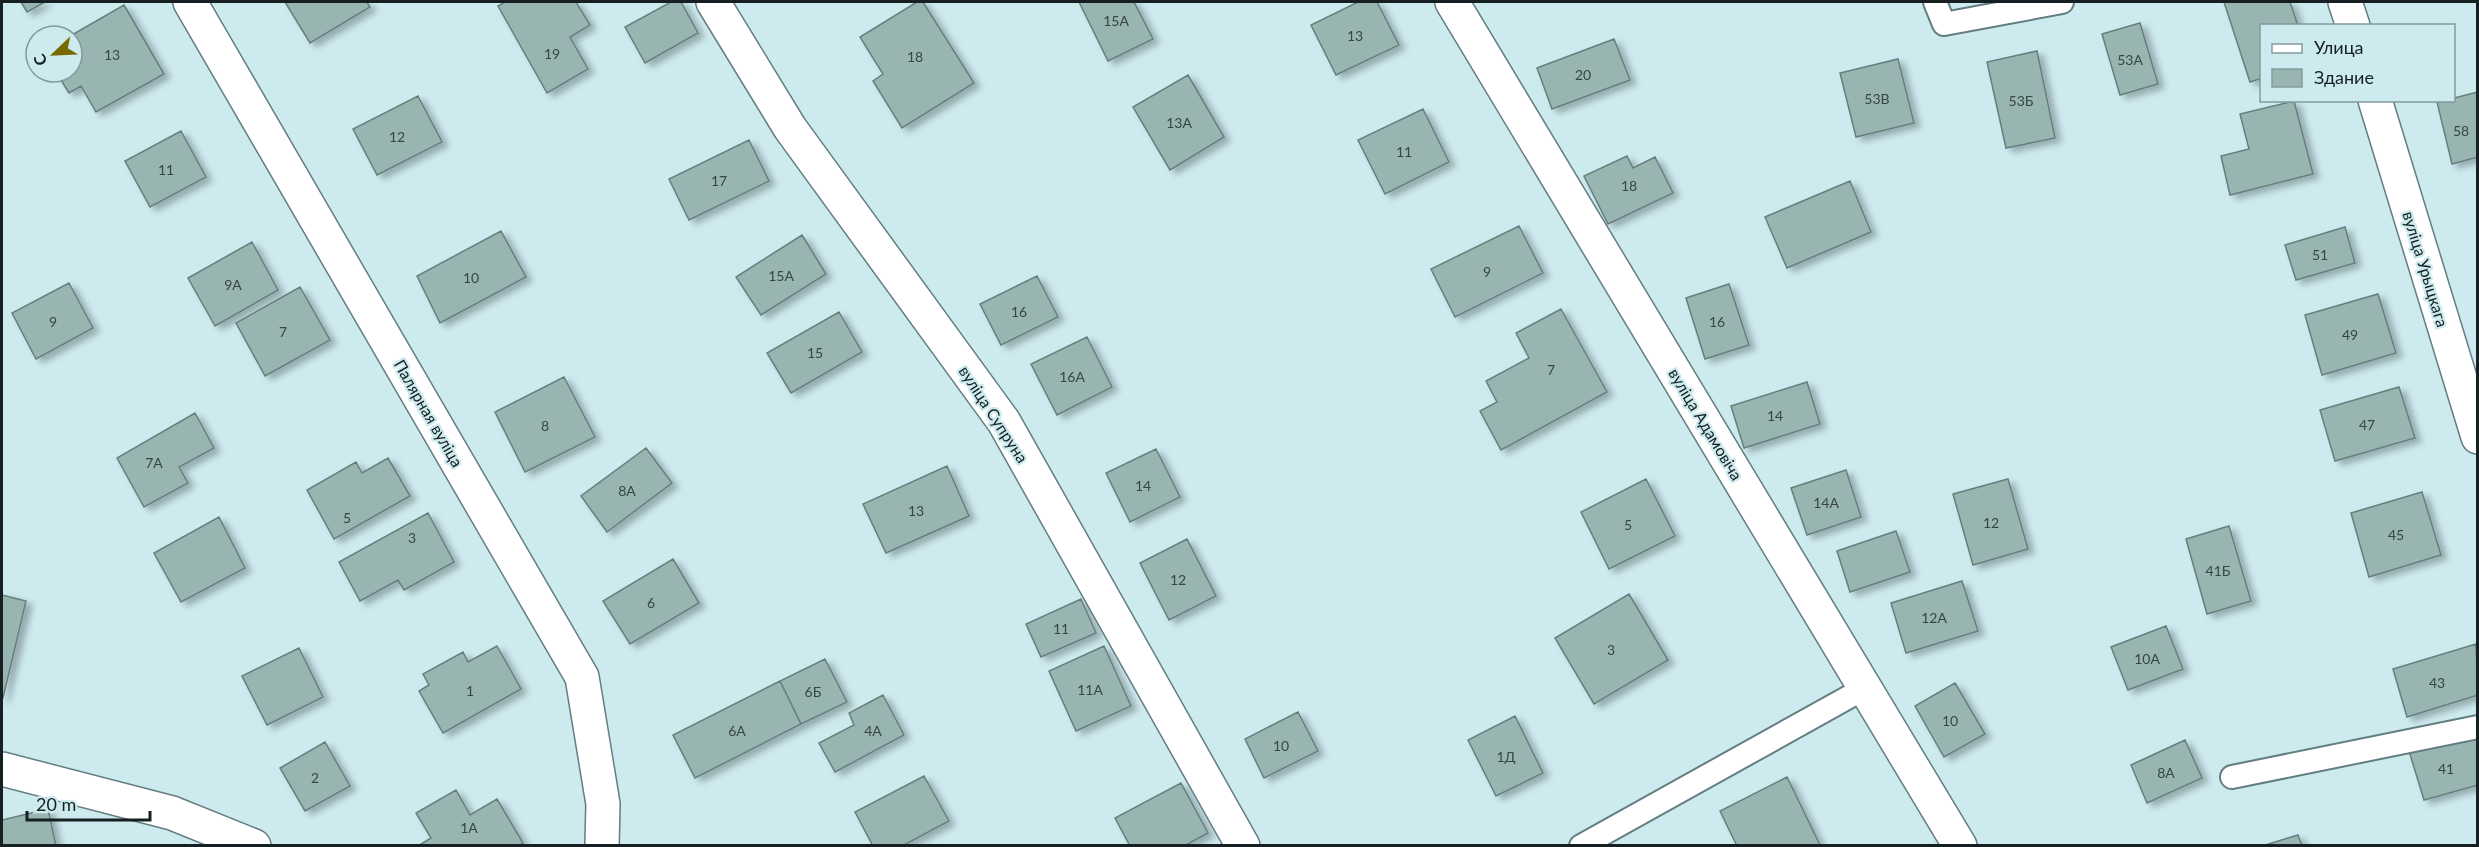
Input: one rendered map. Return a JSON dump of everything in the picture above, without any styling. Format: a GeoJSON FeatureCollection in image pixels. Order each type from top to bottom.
{"type":"FeatureCollection","features":[{"type":"Feature","properties":{"kind":"street","name":"Палярная вуліца"},"geometry":{"type":"LineString","coordinates":[[190,2],[582,677],[603,804],[602,846]]}},
{"type":"Feature","properties":{"kind":"street","name":"вуліца Супруна"},"geometry":{"type":"LineString","coordinates":[[713,2],[790,128],[1004,423],[1243,846]]}},
{"type":"Feature","properties":{"kind":"street","name":"вуліца Адамовіча"},"geometry":{"type":"LineString","coordinates":[[1452,2],[1960,846]]}},
{"type":"Feature","properties":{"kind":"street","name":"вуліца Урыцкага"},"geometry":{"type":"LineString","coordinates":[[2376,102],[2478,437]]}},
{"type":"Feature","properties":{"kind":"street"},"geometry":{"type":"LineString","coordinates":[[2,769],[172,813],[254,846]]}},
{"type":"Feature","properties":{"kind":"lane"},"geometry":{"type":"LineString","coordinates":[[1935,2],[1944,24],[2062,2]]}},
{"type":"Feature","properties":{"kind":"lane"},"geometry":{"type":"LineString","coordinates":[[1581,846],[1865,688]]}},
{"type":"Feature","properties":{"kind":"lane"},"geometry":{"type":"LineString","coordinates":[[2232,777],[2478,727]]}},
{"type":"Feature","properties":{"kind":"building"},"geometry":{"type":"Polygon","coordinates":[[[21,2],[45,2],[27,12],[21,2]]]}},
{"type":"Feature","properties":{"kind":"building"},"geometry":{"type":"Polygon","coordinates":[[[285,2],[367,2],[370,7],[310,43],[285,2]]]}},
{"type":"Feature","properties":{"kind":"building"},"geometry":{"type":"Polygon","coordinates":[[[505,2],[576,2],[590,25],[570,37],[588,69],[547,93],[498,6],[505,2]]]}},
{"type":"Feature","properties":{"kind":"building"},"geometry":{"type":"Polygon","coordinates":[[[671,2],[681,2],[698,33],[645,63],[625,27],[671,2]]]}},
{"type":"Feature","properties":{"kind":"building"},"geometry":{"type":"Polygon","coordinates":[[[917,2],[923,2],[974,83],[902,128],[873,81],[883,74],[860,37],[917,2]]]}},
{"type":"Feature","properties":{"kind":"building"},"geometry":{"type":"Polygon","coordinates":[[[1079,2],[1134,2],[1153,39],[1108,61],[1079,2]]]}},
{"type":"Feature","properties":{"kind":"building"},"geometry":{"type":"Polygon","coordinates":[[[1358,2],[1377,2],[1399,45],[1336,75],[1311,25],[1358,2]]]}},
{"type":"Feature","properties":{"kind":"building"},"geometry":{"type":"Polygon","coordinates":[[[2224,2],[2290,2],[2297,24],[2260,24],[2260,79],[2250,82],[2224,2]]]}},
{"type":"Feature","properties":{"kind":"building"},"geometry":{"type":"Polygon","coordinates":[[[124,5],[164,74],[96,112],[81,86],[69,93],[63,84],[84,84],[84,28],[124,5]]]}},
{"type":"Feature","properties":{"kind":"building"},"geometry":{"type":"Polygon","coordinates":[[[2140,23],[2158,84],[2120,95],[2102,34],[2140,23]]]}},
{"type":"Feature","properties":{"kind":"building"},"geometry":{"type":"Polygon","coordinates":[[[1614,39],[1630,80],[1552,109],[1537,68],[1614,39]]]}},
{"type":"Feature","properties":{"kind":"building"},"geometry":{"type":"Polygon","coordinates":[[[2037,51],[2055,138],[2006,148],[1987,62],[2037,51]]]}},
{"type":"Feature","properties":{"kind":"building"},"geometry":{"type":"Polygon","coordinates":[[[1898,59],[1914,123],[1856,137],[1840,73],[1898,59]]]}},
{"type":"Feature","properties":{"kind":"building"},"geometry":{"type":"Polygon","coordinates":[[[1188,75],[1224,137],[1170,170],[1133,107],[1188,75]]]}},
{"type":"Feature","properties":{"kind":"building"},"geometry":{"type":"Polygon","coordinates":[[[2478,92],[2478,157],[2452,164],[2437,102],[2455,102],[2455,98],[2478,92]]]}},
{"type":"Feature","properties":{"kind":"building"},"geometry":{"type":"Polygon","coordinates":[[[418,96],[442,142],[377,175],[353,129],[418,96]]]}},
{"type":"Feature","properties":{"kind":"building"},"geometry":{"type":"Polygon","coordinates":[[[2294,102],[2313,174],[2230,195],[2221,156],[2249,149],[2240,114],[2294,102]]]}},
{"type":"Feature","properties":{"kind":"building"},"geometry":{"type":"Polygon","coordinates":[[[1423,109],[1449,162],[1385,194],[1358,140],[1423,109]]]}},
{"type":"Feature","properties":{"kind":"building"},"geometry":{"type":"Polygon","coordinates":[[[181,131],[206,177],[150,207],[125,161],[181,131]]]}},
{"type":"Feature","properties":{"kind":"building"},"geometry":{"type":"Polygon","coordinates":[[[749,140],[769,181],[689,220],[669,179],[749,140]]]}},
{"type":"Feature","properties":{"kind":"building"},"geometry":{"type":"Polygon","coordinates":[[[1627,156],[1633,168],[1655,157],[1673,193],[1608,224],[1584,176],[1627,156]]]}},
{"type":"Feature","properties":{"kind":"building"},"geometry":{"type":"Polygon","coordinates":[[[1850,181],[1871,232],[1787,268],[1765,217],[1850,181]]]}},
{"type":"Feature","properties":{"kind":"building"},"geometry":{"type":"Polygon","coordinates":[[[1519,226],[1543,273],[1455,317],[1431,269],[1519,226]]]}},
{"type":"Feature","properties":{"kind":"building"},"geometry":{"type":"Polygon","coordinates":[[[2345,227],[2355,263],[2296,280],[2285,245],[2345,227]]]}},
{"type":"Feature","properties":{"kind":"building"},"geometry":{"type":"Polygon","coordinates":[[[501,231],[526,277],[440,323],[417,276],[501,231]]]}},
{"type":"Feature","properties":{"kind":"building"},"geometry":{"type":"Polygon","coordinates":[[[802,235],[826,274],[761,315],[736,277],[802,235]]]}},
{"type":"Feature","properties":{"kind":"building"},"geometry":{"type":"Polygon","coordinates":[[[252,242],[278,290],[215,326],[188,278],[252,242]]]}},
{"type":"Feature","properties":{"kind":"building"},"geometry":{"type":"Polygon","coordinates":[[[1037,276],[1058,317],[1001,345],[980,304],[1037,276]]]}},
{"type":"Feature","properties":{"kind":"building"},"geometry":{"type":"Polygon","coordinates":[[[69,283],[93,328],[36,359],[12,313],[69,283]]]}},
{"type":"Feature","properties":{"kind":"building"},"geometry":{"type":"Polygon","coordinates":[[[1729,284],[1749,345],[1705,359],[1686,298],[1729,284]]]}},
{"type":"Feature","properties":{"kind":"building"},"geometry":{"type":"Polygon","coordinates":[[[300,287],[330,340],[265,376],[236,323],[300,287]]]}},
{"type":"Feature","properties":{"kind":"building"},"geometry":{"type":"Polygon","coordinates":[[[2378,294],[2396,353],[2322,375],[2305,315],[2378,294]]]}},
{"type":"Feature","properties":{"kind":"building"},"geometry":{"type":"Polygon","coordinates":[[[1561,309],[1607,392],[1501,450],[1480,411],[1497,402],[1486,381],[1529,358],[1516,333],[1561,309]]]}},
{"type":"Feature","properties":{"kind":"building"},"geometry":{"type":"Polygon","coordinates":[[[839,312],[862,352],[791,393],[767,353],[839,312]]]}},
{"type":"Feature","properties":{"kind":"building"},"geometry":{"type":"Polygon","coordinates":[[[1087,337],[1112,387],[1057,415],[1031,364],[1087,337]]]}},
{"type":"Feature","properties":{"kind":"building"},"geometry":{"type":"Polygon","coordinates":[[[564,377],[595,437],[525,472],[495,412],[564,377]]]}},
{"type":"Feature","properties":{"kind":"building"},"geometry":{"type":"Polygon","coordinates":[[[1807,382],[1820,424],[1744,448],[1731,406],[1807,382]]]}},
{"type":"Feature","properties":{"kind":"building"},"geometry":{"type":"Polygon","coordinates":[[[2399,387],[2415,438],[2335,461],[2320,410],[2399,387]]]}},
{"type":"Feature","properties":{"kind":"building"},"geometry":{"type":"Polygon","coordinates":[[[195,413],[214,448],[179,467],[188,483],[144,507],[117,458],[195,413]]]}},
{"type":"Feature","properties":{"kind":"building"},"geometry":{"type":"Polygon","coordinates":[[[646,448],[672,483],[607,532],[581,496],[646,448]]]}},
{"type":"Feature","properties":{"kind":"building"},"geometry":{"type":"Polygon","coordinates":[[[1156,449],[1180,497],[1130,522],[1106,473],[1156,449]]]}},
{"type":"Feature","properties":{"kind":"building"},"geometry":{"type":"Polygon","coordinates":[[[388,458],[410,496],[334,539],[307,490],[356,462],[362,473],[388,458]]]}},
{"type":"Feature","properties":{"kind":"building"},"geometry":{"type":"Polygon","coordinates":[[[947,466],[969,516],[886,553],[863,504],[947,466]]]}},
{"type":"Feature","properties":{"kind":"building"},"geometry":{"type":"Polygon","coordinates":[[[1846,470],[1861,517],[1807,535],[1791,488],[1846,470]]]}},
{"type":"Feature","properties":{"kind":"building"},"geometry":{"type":"Polygon","coordinates":[[[1646,479],[1675,536],[1609,569],[1581,512],[1646,479]]]}},
{"type":"Feature","properties":{"kind":"building"},"geometry":{"type":"Polygon","coordinates":[[[2008,479],[2028,549],[1973,565],[1953,494],[2008,479]]]}},
{"type":"Feature","properties":{"kind":"building"},"geometry":{"type":"Polygon","coordinates":[[[2422,492],[2441,555],[2369,577],[2351,513],[2422,492]]]}},
{"type":"Feature","properties":{"kind":"building"},"geometry":{"type":"Polygon","coordinates":[[[428,513],[454,562],[404,590],[398,580],[360,601],[339,562],[428,513]]]}},
{"type":"Feature","properties":{"kind":"building"},"geometry":{"type":"Polygon","coordinates":[[[219,517],[245,568],[181,602],[154,553],[219,517]]]}},
{"type":"Feature","properties":{"kind":"building"},"geometry":{"type":"Polygon","coordinates":[[[2229,526],[2251,601],[2207,614],[2186,539],[2229,526]]]}},
{"type":"Feature","properties":{"kind":"building"},"geometry":{"type":"Polygon","coordinates":[[[1896,531],[1910,572],[1850,592],[1837,551],[1896,531]]]}},
{"type":"Feature","properties":{"kind":"building"},"geometry":{"type":"Polygon","coordinates":[[[1187,539],[1216,596],[1169,620],[1140,563],[1187,539]]]}},
{"type":"Feature","properties":{"kind":"building"},"geometry":{"type":"Polygon","coordinates":[[[673,559],[699,603],[630,644],[603,601],[673,559]]]}},
{"type":"Feature","properties":{"kind":"building"},"geometry":{"type":"Polygon","coordinates":[[[1962,581],[1978,631],[1906,653],[1891,603],[1962,581]]]}},
{"type":"Feature","properties":{"kind":"building"},"geometry":{"type":"Polygon","coordinates":[[[1629,594],[1668,660],[1594,704],[1555,638],[1629,594]]]}},
{"type":"Feature","properties":{"kind":"building"},"geometry":{"type":"Polygon","coordinates":[[[2,595],[26,601],[3,698],[2,698],[2,595]]]}},
{"type":"Feature","properties":{"kind":"building"},"geometry":{"type":"Polygon","coordinates":[[[1081,599],[1096,633],[1041,657],[1026,624],[1081,599]]]}},
{"type":"Feature","properties":{"kind":"building"},"geometry":{"type":"Polygon","coordinates":[[[2166,626],[2183,669],[2128,690],[2111,647],[2166,626]]]}},
{"type":"Feature","properties":{"kind":"building"},"geometry":{"type":"Polygon","coordinates":[[[2476,644],[2478,695],[2407,717],[2393,669],[2476,644]]]}},
{"type":"Feature","properties":{"kind":"building"},"geometry":{"type":"Polygon","coordinates":[[[497,646],[521,689],[443,733],[419,691],[429,685],[423,674],[463,652],[468,662],[497,646]]]}},
{"type":"Feature","properties":{"kind":"building"},"geometry":{"type":"Polygon","coordinates":[[[1104,646],[1131,706],[1076,731],[1049,671],[1104,646]]]}},
{"type":"Feature","properties":{"kind":"building"},"geometry":{"type":"Polygon","coordinates":[[[299,648],[323,697],[267,725],[242,676],[299,648]]]}},
{"type":"Feature","properties":{"kind":"building"},"geometry":{"type":"Polygon","coordinates":[[[825,659],[847,702],[801,724],[780,681],[825,659]]]}},
{"type":"Feature","properties":{"kind":"building"},"geometry":{"type":"Polygon","coordinates":[[[780,681],[801,724],[695,778],[673,735],[780,681]]]}},
{"type":"Feature","properties":{"kind":"building"},"geometry":{"type":"Polygon","coordinates":[[[1955,683],[1985,734],[1944,757],[1915,706],[1955,683]]]}},
{"type":"Feature","properties":{"kind":"building"},"geometry":{"type":"Polygon","coordinates":[[[883,695],[904,735],[835,772],[819,743],[854,725],[849,713],[883,695]]]}},
{"type":"Feature","properties":{"kind":"building"},"geometry":{"type":"Polygon","coordinates":[[[1298,712],[1318,751],[1264,778],[1245,739],[1298,712]]]}},
{"type":"Feature","properties":{"kind":"building"},"geometry":{"type":"Polygon","coordinates":[[[1515,716],[1543,773],[1496,796],[1468,740],[1515,716]]]}},
{"type":"Feature","properties":{"kind":"building"},"geometry":{"type":"Polygon","coordinates":[[[2478,731],[2478,785],[2424,800],[2409,751],[2478,731]]]}},
{"type":"Feature","properties":{"kind":"building"},"geometry":{"type":"Polygon","coordinates":[[[2185,740],[2202,778],[2147,803],[2131,765],[2185,740]]]}},
{"type":"Feature","properties":{"kind":"building"},"geometry":{"type":"Polygon","coordinates":[[[325,742],[350,786],[305,811],[280,768],[325,742]]]}},
{"type":"Feature","properties":{"kind":"building"},"geometry":{"type":"Polygon","coordinates":[[[924,776],[949,821],[902,846],[873,846],[855,812],[924,776]]]}},
{"type":"Feature","properties":{"kind":"building"},"geometry":{"type":"Polygon","coordinates":[[[1787,777],[1820,845],[1737,846],[1720,811],[1787,777]]]}},
{"type":"Feature","properties":{"kind":"building"},"geometry":{"type":"Polygon","coordinates":[[[1181,783],[1208,833],[1184,846],[1130,846],[1115,818],[1181,783]]]}},
{"type":"Feature","properties":{"kind":"building"},"geometry":{"type":"Polygon","coordinates":[[[456,790],[470,815],[497,799],[523,843],[518,846],[422,846],[421,844],[431,838],[416,813],[456,790]]]}},
{"type":"Feature","properties":{"kind":"building"},"geometry":{"type":"Polygon","coordinates":[[[48,809],[56,846],[2,846],[2,820],[48,809]]]}},
{"type":"Feature","properties":{"kind":"building"},"geometry":{"type":"Polygon","coordinates":[[[2298,835],[2302,846],[2262,846],[2298,835]]]}}]}
